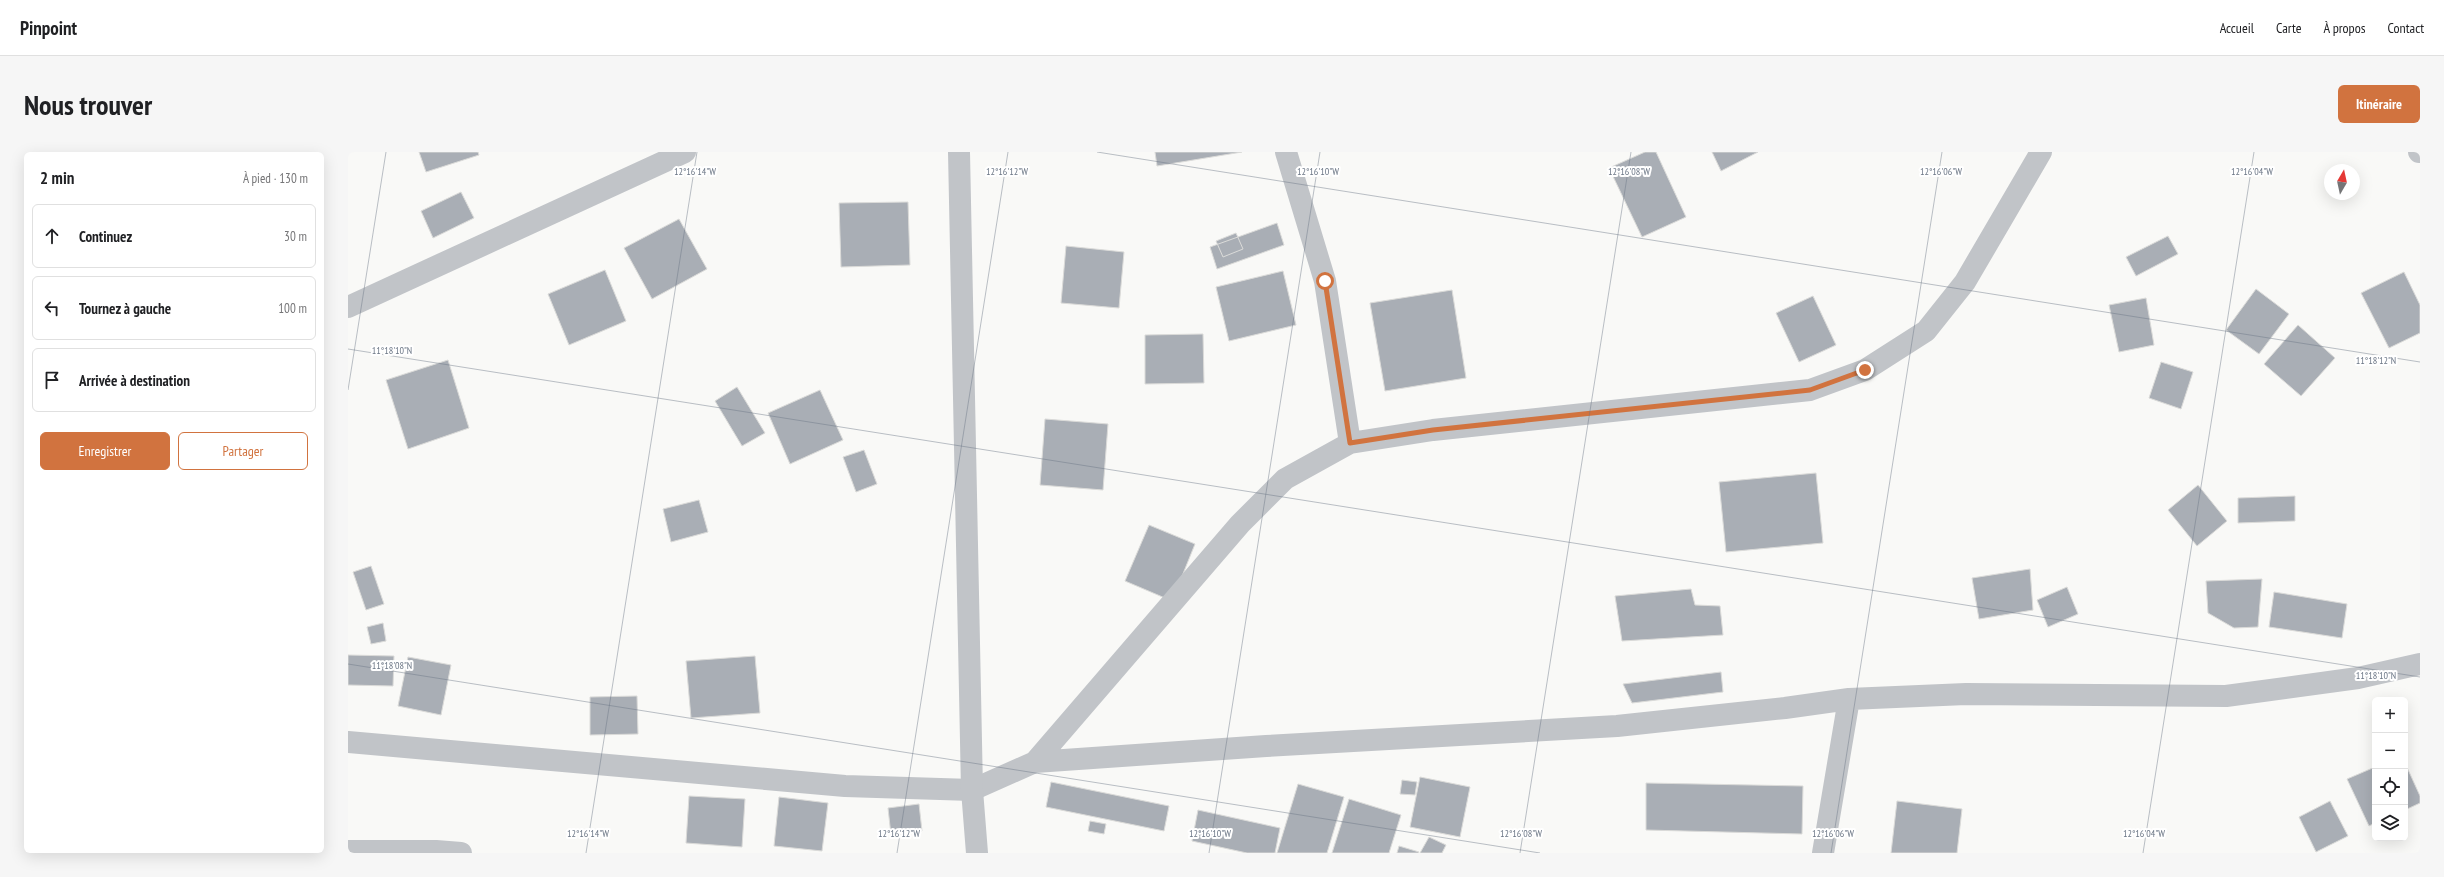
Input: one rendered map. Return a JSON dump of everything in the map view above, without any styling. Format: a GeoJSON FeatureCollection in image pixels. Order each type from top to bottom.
{"type":"FeatureCollection","features":[{"type":"Feature","properties":{"kind":"street"},"geometry":{"type":"LineString","coordinates":[[348,307],[685,152]]}},
{"type":"Feature","properties":{"kind":"street"},"geometry":{"type":"LineString","coordinates":[[958,152],[972,790],[977,853]]}},
{"type":"Feature","properties":{"kind":"street"},"geometry":{"type":"LineString","coordinates":[[1286,152],[1325,281],[1350,443]]}},
{"type":"Feature","properties":{"kind":"street"},"geometry":{"type":"LineString","coordinates":[[1035,762],[1240,524],[1285,480],[1350,443],[1433,430],[1810,390],[1865,370],[1926,331],[1965,282],[2041,152]]}},
{"type":"Feature","properties":{"kind":"street"},"geometry":{"type":"LineString","coordinates":[[348,742],[845,786],[972,790],[1035,762],[1274,745],[1617,726],[1786,708],[1849,699],[1966,694],[2226,696],[2358,678],[2420,664]]}},
{"type":"Feature","properties":{"kind":"street"},"geometry":{"type":"LineString","coordinates":[[1823,853],[1849,699]]}},
{"type":"Feature","properties":{"kind":"street"},"geometry":{"type":"LineString","coordinates":[[348,851],[436,851],[461,853]]}},
{"type":"Feature","properties":{"kind":"building"},"geometry":{"type":"Polygon","coordinates":[[[419,152],[478,152],[479,155],[426,172],[419,152]]]}},
{"type":"Feature","properties":{"kind":"building"},"geometry":{"type":"Polygon","coordinates":[[[1155,152],[1242,152],[1157,166],[1155,152]]]}},
{"type":"Feature","properties":{"kind":"building"},"geometry":{"type":"Polygon","coordinates":[[[1645,152],[1656,152],[1686,217],[1642,237],[1609,168],[1645,152]]]}},
{"type":"Feature","properties":{"kind":"building"},"geometry":{"type":"Polygon","coordinates":[[[1712,152],[1758,152],[1721,171],[1712,152]]]}},
{"type":"Feature","properties":{"kind":"building"},"geometry":{"type":"Polygon","coordinates":[[[461,192],[474,218],[433,238],[421,211],[461,192]]]}},
{"type":"Feature","properties":{"kind":"building"},"geometry":{"type":"Polygon","coordinates":[[[908,202],[910,265],[841,267],[839,203],[908,202]]]}},
{"type":"Feature","properties":{"kind":"building"},"geometry":{"type":"Polygon","coordinates":[[[679,219],[707,269],[652,299],[624,248],[679,219]]]}},
{"type":"Feature","properties":{"kind":"building"},"geometry":{"type":"Polygon","coordinates":[[[1277,223],[1284,245],[1217,269],[1210,247],[1277,223]]]}},
{"type":"Feature","properties":{"kind":"building"},"geometry":{"type":"Polygon","coordinates":[[[1236,233],[1243,249],[1223,257],[1216,241],[1236,233]]]}},
{"type":"Feature","properties":{"kind":"building"},"geometry":{"type":"Polygon","coordinates":[[[2168,236],[2178,254],[2136,276],[2126,257],[2168,236]]]}},
{"type":"Feature","properties":{"kind":"building"},"geometry":{"type":"Polygon","coordinates":[[[1066,246],[1124,252],[1119,308],[1061,303],[1066,246]]]}},
{"type":"Feature","properties":{"kind":"building"},"geometry":{"type":"Polygon","coordinates":[[[605,270],[626,321],[569,345],[548,294],[605,270]]]}},
{"type":"Feature","properties":{"kind":"building"},"geometry":{"type":"Polygon","coordinates":[[[1283,271],[1296,325],[1229,341],[1216,287],[1283,271]]]}},
{"type":"Feature","properties":{"kind":"building"},"geometry":{"type":"Polygon","coordinates":[[[2404,272],[2420,305],[2420,333],[2389,348],[2361,293],[2404,272]]]}},
{"type":"Feature","properties":{"kind":"building"},"geometry":{"type":"Polygon","coordinates":[[[2256,289],[2289,314],[2259,354],[2226,330],[2256,289]]]}},
{"type":"Feature","properties":{"kind":"building"},"geometry":{"type":"Polygon","coordinates":[[[1452,290],[1466,378],[1385,391],[1370,303],[1452,290]]]}},
{"type":"Feature","properties":{"kind":"building"},"geometry":{"type":"Polygon","coordinates":[[[1813,296],[1836,345],[1799,362],[1776,313],[1813,296]]]}},
{"type":"Feature","properties":{"kind":"building"},"geometry":{"type":"Polygon","coordinates":[[[2146,298],[2154,345],[2119,352],[2109,305],[2146,298]]]}},
{"type":"Feature","properties":{"kind":"building"},"geometry":{"type":"Polygon","coordinates":[[[2298,325],[2335,358],[2301,396],[2264,364],[2298,325]]]}},
{"type":"Feature","properties":{"kind":"building"},"geometry":{"type":"Polygon","coordinates":[[[1203,334],[1204,383],[1145,384],[1145,335],[1203,334]]]}},
{"type":"Feature","properties":{"kind":"building"},"geometry":{"type":"Polygon","coordinates":[[[448,360],[469,428],[408,449],[386,380],[448,360]]]}},
{"type":"Feature","properties":{"kind":"building"},"geometry":{"type":"Polygon","coordinates":[[[2161,362],[2193,372],[2181,409],[2149,398],[2161,362]]]}},
{"type":"Feature","properties":{"kind":"building"},"geometry":{"type":"Polygon","coordinates":[[[737,387],[765,433],[742,446],[715,401],[737,387]]]}},
{"type":"Feature","properties":{"kind":"building"},"geometry":{"type":"Polygon","coordinates":[[[820,390],[843,440],[790,464],[768,413],[820,390]]]}},
{"type":"Feature","properties":{"kind":"building"},"geometry":{"type":"Polygon","coordinates":[[[1045,419],[1108,424],[1103,490],[1040,485],[1045,419]]]}},
{"type":"Feature","properties":{"kind":"building"},"geometry":{"type":"Polygon","coordinates":[[[864,450],[877,484],[856,492],[843,457],[864,450]]]}},
{"type":"Feature","properties":{"kind":"building"},"geometry":{"type":"Polygon","coordinates":[[[1816,473],[1823,543],[1726,552],[1719,482],[1816,473]]]}},
{"type":"Feature","properties":{"kind":"building"},"geometry":{"type":"Polygon","coordinates":[[[2198,485],[2227,521],[2197,546],[2168,510],[2198,485]]]}},
{"type":"Feature","properties":{"kind":"building"},"geometry":{"type":"Polygon","coordinates":[[[2295,496],[2295,521],[2238,523],[2238,498],[2295,496]]]}},
{"type":"Feature","properties":{"kind":"building"},"geometry":{"type":"Polygon","coordinates":[[[699,500],[708,532],[671,542],[663,509],[699,500]]]}},
{"type":"Feature","properties":{"kind":"building"},"geometry":{"type":"Polygon","coordinates":[[[1149,525],[1195,544],[1172,601],[1125,581],[1149,525]]]}},
{"type":"Feature","properties":{"kind":"building"},"geometry":{"type":"Polygon","coordinates":[[[371,566],[384,604],[366,610],[353,572],[371,566]]]}},
{"type":"Feature","properties":{"kind":"building"},"geometry":{"type":"Polygon","coordinates":[[[2030,569],[2033,610],[1979,619],[1972,578],[2030,569]]]}},
{"type":"Feature","properties":{"kind":"building"},"geometry":{"type":"Polygon","coordinates":[[[2262,579],[2258,627],[2234,628],[2208,613],[2206,581],[2262,579]]]}},
{"type":"Feature","properties":{"kind":"building"},"geometry":{"type":"Polygon","coordinates":[[[2067,587],[2078,614],[2048,627],[2037,600],[2067,587]]]}},
{"type":"Feature","properties":{"kind":"building"},"geometry":{"type":"Polygon","coordinates":[[[1691,589],[1695,605],[1720,606],[1723,635],[1622,641],[1615,596],[1691,589]]]}},
{"type":"Feature","properties":{"kind":"building"},"geometry":{"type":"Polygon","coordinates":[[[2274,592],[2347,604],[2342,638],[2269,627],[2274,592]]]}},
{"type":"Feature","properties":{"kind":"building"},"geometry":{"type":"Polygon","coordinates":[[[383,623],[386,641],[371,644],[367,627],[383,623]]]}},
{"type":"Feature","properties":{"kind":"building"},"geometry":{"type":"Polygon","coordinates":[[[348,655],[394,656],[393,686],[348,685],[348,655]]]}},
{"type":"Feature","properties":{"kind":"building"},"geometry":{"type":"Polygon","coordinates":[[[755,656],[760,713],[691,718],[686,661],[755,656]]]}},
{"type":"Feature","properties":{"kind":"building"},"geometry":{"type":"Polygon","coordinates":[[[408,657],[451,665],[441,715],[398,706],[408,657]]]}},
{"type":"Feature","properties":{"kind":"building"},"geometry":{"type":"Polygon","coordinates":[[[1721,672],[1723,692],[1632,703],[1623,684],[1721,672]]]}},
{"type":"Feature","properties":{"kind":"building"},"geometry":{"type":"Polygon","coordinates":[[[637,696],[638,734],[590,735],[590,697],[637,696]]]}},
{"type":"Feature","properties":{"kind":"building"},"geometry":{"type":"Polygon","coordinates":[[[2372,768],[2372,824],[2369,826],[2347,779],[2372,768]]]}},
{"type":"Feature","properties":{"kind":"building"},"geometry":{"type":"Polygon","coordinates":[[[2408,770],[2420,796],[2420,803],[2408,809],[2408,770]]]}},
{"type":"Feature","properties":{"kind":"building"},"geometry":{"type":"Polygon","coordinates":[[[1420,777],[1470,787],[1460,837],[1410,827],[1420,777]]]}},
{"type":"Feature","properties":{"kind":"building"},"geometry":{"type":"Polygon","coordinates":[[[1402,780],[1417,782],[1415,795],[1400,794],[1402,780]]]}},
{"type":"Feature","properties":{"kind":"building"},"geometry":{"type":"Polygon","coordinates":[[[1051,782],[1169,806],[1164,831],[1046,807],[1051,782]]]}},
{"type":"Feature","properties":{"kind":"building"},"geometry":{"type":"Polygon","coordinates":[[[1646,783],[1803,786],[1802,834],[1646,830],[1646,783]]]}},
{"type":"Feature","properties":{"kind":"building"},"geometry":{"type":"Polygon","coordinates":[[[1298,784],[1344,797],[1327,853],[1277,853],[1298,784]]]}},
{"type":"Feature","properties":{"kind":"building"},"geometry":{"type":"Polygon","coordinates":[[[689,796],[745,799],[742,847],[686,843],[689,796]]]}},
{"type":"Feature","properties":{"kind":"building"},"geometry":{"type":"Polygon","coordinates":[[[779,797],[828,803],[822,851],[774,846],[779,797]]]}},
{"type":"Feature","properties":{"kind":"building"},"geometry":{"type":"Polygon","coordinates":[[[1349,799],[1401,815],[1389,853],[1332,853],[1349,799]]]}},
{"type":"Feature","properties":{"kind":"building"},"geometry":{"type":"Polygon","coordinates":[[[1897,801],[1962,809],[1957,853],[1891,853],[1897,801]]]}},
{"type":"Feature","properties":{"kind":"building"},"geometry":{"type":"Polygon","coordinates":[[[2330,801],[2348,836],[2316,852],[2299,817],[2330,801]]]}},
{"type":"Feature","properties":{"kind":"building"},"geometry":{"type":"Polygon","coordinates":[[[919,804],[922,831],[891,835],[888,808],[919,804]]]}},
{"type":"Feature","properties":{"kind":"building"},"geometry":{"type":"Polygon","coordinates":[[[1198,810],[1280,828],[1275,853],[1247,853],[1192,841],[1198,810]]]}},
{"type":"Feature","properties":{"kind":"building"},"geometry":{"type":"Polygon","coordinates":[[[1090,821],[1106,824],[1104,834],[1088,831],[1090,821]]]}},
{"type":"Feature","properties":{"kind":"building"},"geometry":{"type":"Polygon","coordinates":[[[1429,837],[1446,845],[1442,853],[1420,853],[1429,837]]]}},
{"type":"Feature","properties":{"kind":"building"},"geometry":{"type":"Polygon","coordinates":[[[1399,846],[1419,852],[1397,853],[1399,846]]]}},
{"type":"Feature","properties":{"kind":"route"},"geometry":{"type":"LineString","coordinates":[[1325,281],[1350,443],[1433,430],[1810,390],[1865,370]]}}]}
